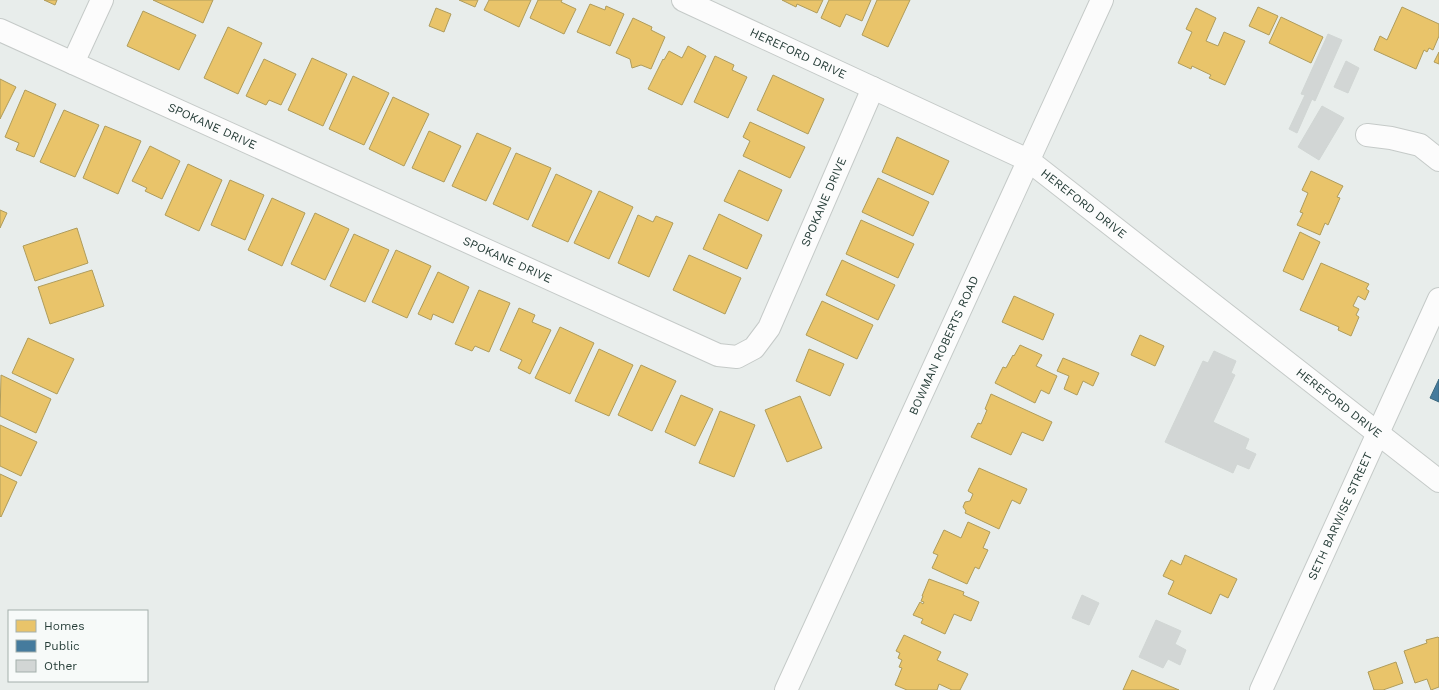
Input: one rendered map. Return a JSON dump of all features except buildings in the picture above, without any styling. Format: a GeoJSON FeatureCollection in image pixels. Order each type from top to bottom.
{"type":"FeatureCollection","features":[{"type":"Feature","properties":{"kind":"street"},"geometry":{"type":"LineString","coordinates":[[73,63],[102,0]]}},
{"type":"Feature","properties":{"kind":"street","name":"HEREFORD DRIVE"},"geometry":{"type":"LineString","coordinates":[[684,0],[1028,160],[1439,481]]}},
{"type":"Feature","properties":{"kind":"street","name":"BOWMAN ROBERTS ROAD"},"geometry":{"type":"LineString","coordinates":[[786,690],[1102,0]]}},
{"type":"Feature","properties":{"kind":"street","name":"SPOKANE DRIVE"},"geometry":{"type":"LineString","coordinates":[[0,30],[718,355],[737,357],[754,348],[770,328],[873,88]]}},
{"type":"Feature","properties":{"kind":"street"},"geometry":{"type":"LineString","coordinates":[[1367,135],[1391,138],[1420,145],[1439,160]]}},
{"type":"Feature","properties":{"kind":"street","name":"SETH BARWISE STREET"},"geometry":{"type":"LineString","coordinates":[[1261,690],[1439,299]]}}]}
